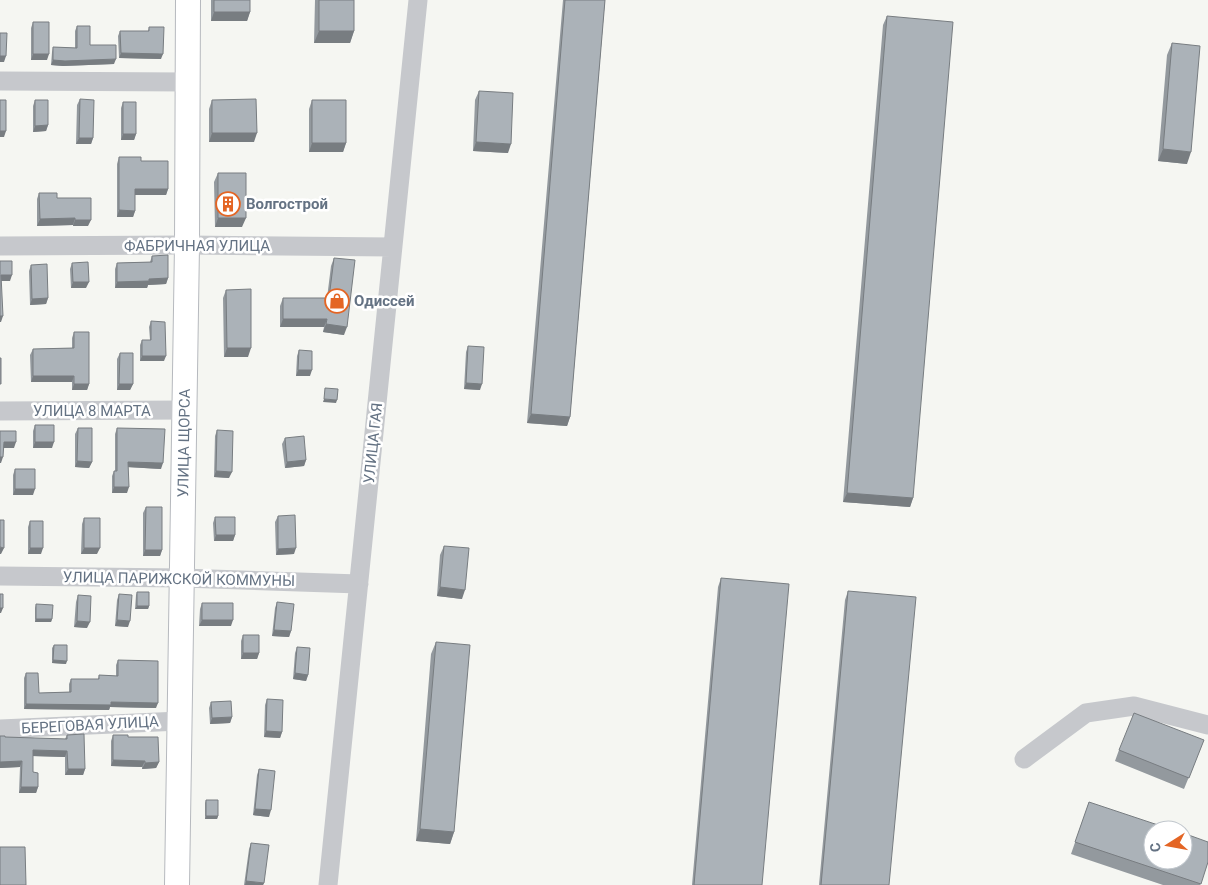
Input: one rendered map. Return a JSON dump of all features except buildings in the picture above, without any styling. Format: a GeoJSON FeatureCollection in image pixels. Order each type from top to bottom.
{"type":"FeatureCollection","features":[{"type":"Feature","properties":{"kind":"main road","name":"УЛИЦА ЩОРСА"},"geometry":{"type":"LineString","coordinates":[[177,885],[187,245],[188,0]]}},
{"type":"Feature","properties":{"kind":"street","name":"УЛИЦА ГАЯ"},"geometry":{"type":"LineString","coordinates":[[328,885],[418,0]]}},
{"type":"Feature","properties":{"kind":"street"},"geometry":{"type":"LineString","coordinates":[[0,81],[188,82]]}},
{"type":"Feature","properties":{"kind":"street","name":"ФАБРИЧНАЯ УЛИЦА"},"geometry":{"type":"LineString","coordinates":[[0,246],[393,247]]}},
{"type":"Feature","properties":{"kind":"street","name":"УЛИЦА 8 МАРТА"},"geometry":{"type":"LineString","coordinates":[[0,411],[184,410]]}},
{"type":"Feature","properties":{"kind":"street","name":"УЛИЦА ПАРИЖСКОЙ КОММУНЫ"},"geometry":{"type":"LineString","coordinates":[[0,576],[182,578],[359,584]]}},
{"type":"Feature","properties":{"kind":"street"},"geometry":{"type":"LineString","coordinates":[[1024,759],[1086,714],[1134,706],[1208,725]]}},
{"type":"Feature","properties":{"kind":"street","name":"БЕРЕГОВАЯ УЛИЦА"},"geometry":{"type":"LineString","coordinates":[[0,729],[180,721]]}},
{"type":"Feature","properties":{"kind":"place","name":"Волгострой"},"geometry":{"type":"Point","coordinates":[228,204]}},
{"type":"Feature","properties":{"kind":"place","name":"Одиссей"},"geometry":{"type":"Point","coordinates":[337,301]}}]}
